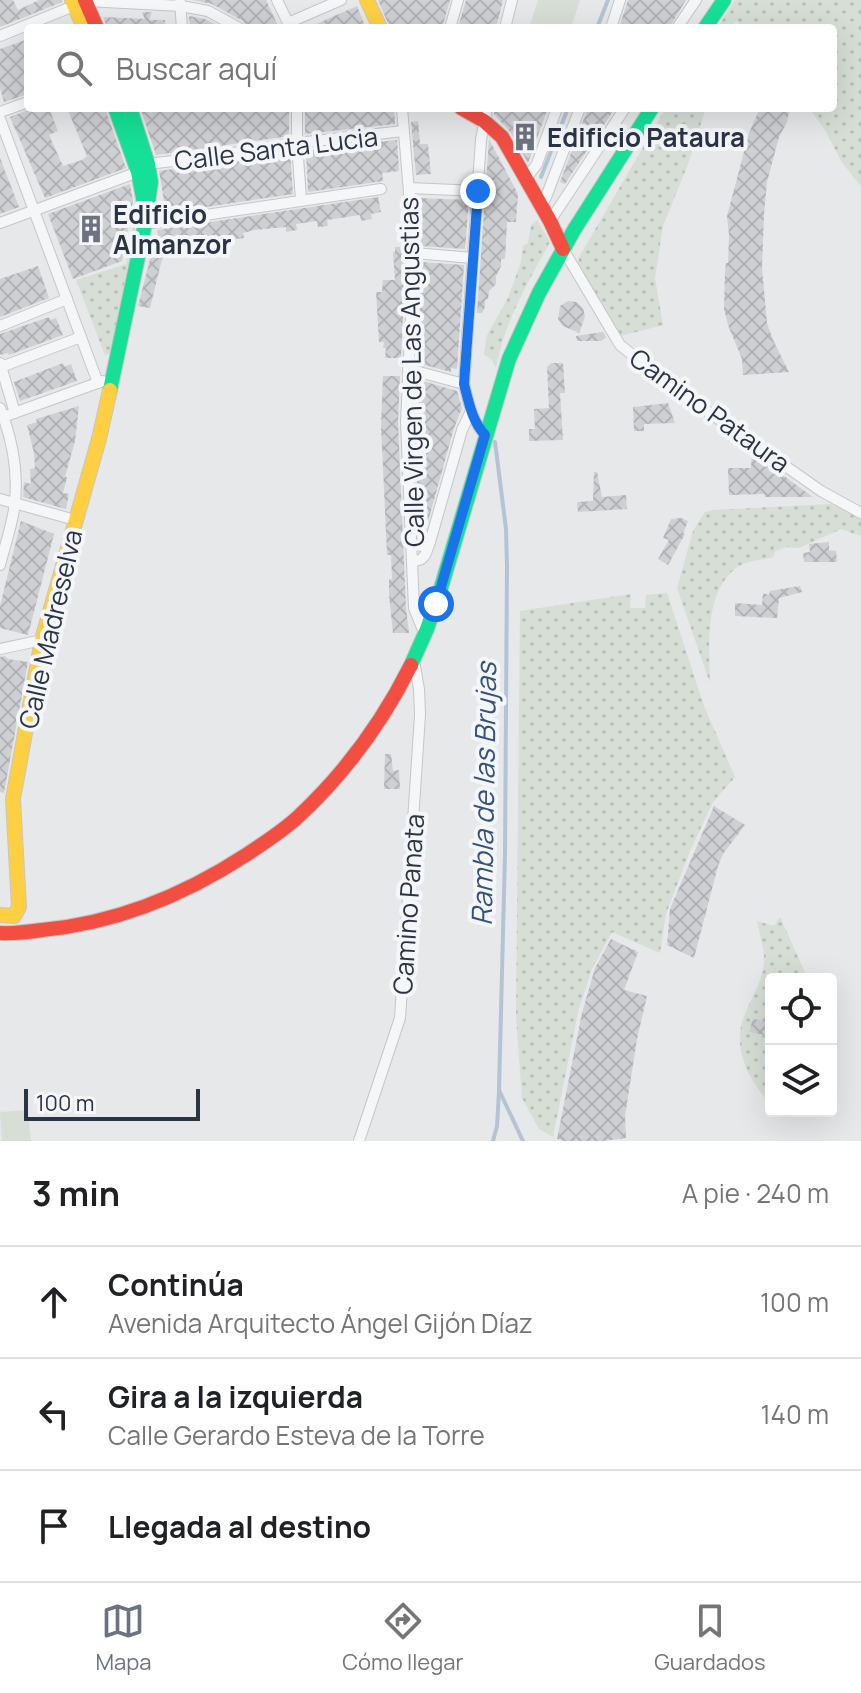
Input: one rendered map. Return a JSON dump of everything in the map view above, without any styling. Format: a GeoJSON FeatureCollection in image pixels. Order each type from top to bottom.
{"type":"FeatureCollection","features":[{"type":"Feature","properties":{"kind":"main road"},"geometry":{"type":"LineString","coordinates":[[367,0],[378,24]]}},
{"type":"Feature","properties":{"kind":"main road"},"geometry":{"type":"LineString","coordinates":[[708,24],[724,0]]}},
{"type":"Feature","properties":{"kind":"main road"},"geometry":{"type":"LineString","coordinates":[[79,2],[83,24]]}},
{"type":"Feature","properties":{"kind":"main road"},"geometry":{"type":"LineString","coordinates":[[79,2],[94,24]]}},
{"type":"Feature","properties":{"kind":"main road"},"geometry":{"type":"LineString","coordinates":[[117,112],[143,168]]}},
{"type":"Feature","properties":{"kind":"main road"},"geometry":{"type":"LineString","coordinates":[[131,112],[143,168]]}},
{"type":"Feature","properties":{"kind":"main road"},"geometry":{"type":"LineString","coordinates":[[0,933],[64,929],[104,921],[144,909],[189,889],[231,866],[301,814],[332,783],[360,748],[381,719],[425,635],[520,331],[580,220],[649,112]]}},
{"type":"Feature","properties":{"kind":"main road","name":"Camino Pataura"},"geometry":{"type":"LineString","coordinates":[[485,114],[502,137],[563,249]]}},
{"type":"Feature","properties":{"kind":"main road","name":"Calle Madreselva"},"geometry":{"type":"LineString","coordinates":[[0,915],[14,916],[19,907],[13,799],[42,640],[99,439],[105,380],[145,224],[143,168]]}},
{"type":"Feature","properties":{"kind":"main road"},"geometry":{"type":"LineString","coordinates":[[550,221],[565,226],[580,220]]}},
{"type":"Feature","properties":{"kind":"street"},"geometry":{"type":"LineString","coordinates":[[277,0],[288,24]]}},
{"type":"Feature","properties":{"kind":"street"},"geometry":{"type":"LineString","coordinates":[[293,24],[341,0]]}},
{"type":"Feature","properties":{"kind":"street"},"geometry":{"type":"LineString","coordinates":[[451,24],[458,0]]}},
{"type":"Feature","properties":{"kind":"street"},"geometry":{"type":"LineString","coordinates":[[506,24],[512,0]]}},
{"type":"Feature","properties":{"kind":"street"},"geometry":{"type":"LineString","coordinates":[[612,24],[620,0]]}},
{"type":"Feature","properties":{"kind":"street"},"geometry":{"type":"LineString","coordinates":[[680,24],[696,0]]}},
{"type":"Feature","properties":{"kind":"street"},"geometry":{"type":"LineString","coordinates":[[28,24],[79,2],[180,3],[208,11],[232,24]]}},
{"type":"Feature","properties":{"kind":"street"},"geometry":{"type":"LineString","coordinates":[[180,3],[182,24]]}},
{"type":"Feature","properties":{"kind":"street"},"geometry":{"type":"LineString","coordinates":[[0,36],[24,26]]}},
{"type":"Feature","properties":{"kind":"street"},"geometry":{"type":"LineString","coordinates":[[0,112],[24,103]]}},
{"type":"Feature","properties":{"kind":"street"},"geometry":{"type":"LineString","coordinates":[[297,112],[301,200]]}},
{"type":"Feature","properties":{"kind":"street","name":"Calle Virgen de Las Angustias"},"geometry":{"type":"LineString","coordinates":[[402,112],[414,253],[406,422],[414,608],[425,635]]}},
{"type":"Feature","properties":{"kind":"street"},"geometry":{"type":"LineString","coordinates":[[525,180],[537,164],[556,112]]}},
{"type":"Feature","properties":{"kind":"street"},"geometry":{"type":"LineString","coordinates":[[540,207],[578,112]]}},
{"type":"Feature","properties":{"kind":"street"},"geometry":{"type":"LineString","coordinates":[[550,221],[622,112]]}},
{"type":"Feature","properties":{"kind":"street"},"geometry":{"type":"LineString","coordinates":[[485,114],[464,384],[471,411],[485,435]]}},
{"type":"Feature","properties":{"kind":"street"},"geometry":{"type":"LineString","coordinates":[[0,119],[81,337],[105,380],[6,412]]}},
{"type":"Feature","properties":{"kind":"street","name":"Calle Santa Lucia"},"geometry":{"type":"LineString","coordinates":[[0,223],[143,168],[297,143],[403,131]]}},
{"type":"Feature","properties":{"kind":"street"},"geometry":{"type":"LineString","coordinates":[[409,188],[478,191]]}},
{"type":"Feature","properties":{"kind":"street"},"geometry":{"type":"LineString","coordinates":[[145,224],[381,189]]}},
{"type":"Feature","properties":{"kind":"street","name":"Camino Pataura"},"geometry":{"type":"LineString","coordinates":[[563,249],[620,345],[670,385],[821,491],[861,513]]}},
{"type":"Feature","properties":{"kind":"street"},"geometry":{"type":"LineString","coordinates":[[414,253],[473,258]]}},
{"type":"Feature","properties":{"kind":"street"},"geometry":{"type":"LineString","coordinates":[[0,326],[67,299]]}},
{"type":"Feature","properties":{"kind":"street"},"geometry":{"type":"LineString","coordinates":[[0,565],[15,504],[15,472],[1,365],[81,337]]}},
{"type":"Feature","properties":{"kind":"street"},"geometry":{"type":"LineString","coordinates":[[408,369],[464,384]]}},
{"type":"Feature","properties":{"kind":"street"},"geometry":{"type":"LineString","coordinates":[[413,561],[425,557],[462,430],[471,411]]}},
{"type":"Feature","properties":{"kind":"street"},"geometry":{"type":"LineString","coordinates":[[0,499],[75,520]]}},
{"type":"Feature","properties":{"kind":"street"},"geometry":{"type":"LineString","coordinates":[[413,545],[423,546],[430,542]]}},
{"type":"Feature","properties":{"kind":"street"},"geometry":{"type":"LineString","coordinates":[[414,595],[417,602],[426,606],[436,603]]}},
{"type":"Feature","properties":{"kind":"street"},"geometry":{"type":"LineString","coordinates":[[0,649],[42,640]]}},
{"type":"Feature","properties":{"kind":"street","name":"Camino Panata"},"geometry":{"type":"LineString","coordinates":[[359,1141],[400,1018],[420,715],[414,661]]}},
{"type":"Feature","properties":{"kind":"shaded area"},"geometry":{"type":"Polygon","coordinates":[[[538,0],[580,0],[572,24],[530,24],[538,0]]]}},
{"type":"Feature","properties":{"kind":"shaded area"},"geometry":{"type":"Polygon","coordinates":[[[735,0],[861,0],[861,187],[841,161],[812,112],[837,112],[837,24],[739,24],[736,21],[734,24],[720,24],[735,0]]]}},
{"type":"Feature","properties":{"kind":"shaded area"},"geometry":{"type":"Polygon","coordinates":[[[664,112],[705,112],[663,226],[655,278],[663,325],[621,336],[578,264],[579,257],[664,112]]]}},
{"type":"Feature","properties":{"kind":"shaded area"},"geometry":{"type":"Polygon","coordinates":[[[139,198],[111,353],[105,355],[76,280],[126,264],[139,198]]]}},
{"type":"Feature","properties":{"kind":"shaded area"},"geometry":{"type":"Polygon","coordinates":[[[537,220],[550,242],[511,319],[496,368],[484,354],[487,335],[508,298],[521,262],[523,246],[528,243],[531,225],[537,220]]]}},
{"type":"Feature","properties":{"kind":"shaded area"},"geometry":{"type":"Polygon","coordinates":[[[831,504],[861,519],[861,536],[841,529],[799,548],[787,547],[775,551],[773,557],[744,564],[726,579],[713,606],[710,683],[677,588],[693,531],[705,512],[831,504]]]}},
{"type":"Feature","properties":{"kind":"shaded area"},"geometry":{"type":"Polygon","coordinates":[[[667,593],[704,706],[735,777],[713,802],[690,851],[666,914],[660,953],[612,932],[592,969],[578,1012],[553,1137],[539,1129],[522,1098],[516,1016],[520,611],[631,594],[630,608],[645,608],[646,595],[667,593]]]}},
{"type":"Feature","properties":{"kind":"shaded area"},"geometry":{"type":"Polygon","coordinates":[[[780,917],[805,973],[765,973],[765,1097],[745,1065],[740,1031],[763,967],[757,921],[774,926],[780,917]]]}},
{"type":"Feature","properties":{"kind":"shaded area"},"geometry":{"type":"Polygon","coordinates":[[[28,1110],[31,1141],[2,1141],[0,1112],[28,1110]]]}},
{"type":"Feature","properties":{"kind":"building"},"geometry":{"type":"Polygon","coordinates":[[[0,0],[13,0],[18,10],[39,0],[62,2],[0,27],[0,0]]]}},
{"type":"Feature","properties":{"kind":"building"},"geometry":{"type":"Polygon","coordinates":[[[193,0],[266,0],[277,24],[245,24],[212,4],[193,0]]]}},
{"type":"Feature","properties":{"kind":"building"},"geometry":{"type":"Polygon","coordinates":[[[378,0],[450,0],[443,24],[388,24],[378,0]]]}},
{"type":"Feature","properties":{"kind":"building"},"geometry":{"type":"Polygon","coordinates":[[[466,0],[503,0],[497,24],[459,24],[466,0]]]}},
{"type":"Feature","properties":{"kind":"building"},"geometry":{"type":"Polygon","coordinates":[[[628,0],[686,0],[671,24],[620,24],[628,0]]]}},
{"type":"Feature","properties":{"kind":"building"},"geometry":{"type":"Polygon","coordinates":[[[357,6],[364,24],[317,24],[357,6]]]}},
{"type":"Feature","properties":{"kind":"building"},"geometry":{"type":"Polygon","coordinates":[[[142,12],[152,12],[149,20],[165,20],[165,24],[106,24],[103,17],[145,19],[142,12]]]}},
{"type":"Feature","properties":{"kind":"building"},"geometry":{"type":"Polygon","coordinates":[[[189,16],[214,24],[190,24],[189,16]]]}},
{"type":"Feature","properties":{"kind":"building"},"geometry":{"type":"Polygon","coordinates":[[[24,40],[24,95],[4,102],[0,88],[0,49],[24,40]]]}},
{"type":"Feature","properties":{"kind":"building"},"geometry":{"type":"Polygon","coordinates":[[[24,112],[51,112],[58,131],[49,135],[63,166],[87,156],[69,112],[106,112],[126,168],[45,198],[10,117],[24,112]]]}},
{"type":"Feature","properties":{"kind":"building"},"geometry":{"type":"Polygon","coordinates":[[[142,112],[289,112],[289,136],[156,155],[142,112]]]}},
{"type":"Feature","properties":{"kind":"building"},"geometry":{"type":"Polygon","coordinates":[[[305,112],[394,112],[395,124],[305,134],[305,112]]]}},
{"type":"Feature","properties":{"kind":"building","name":"Edificio Pataura"},"geometry":{"type":"Polygon","coordinates":[[[547,112],[528,163],[510,132],[494,114],[547,112]]]}},
{"type":"Feature","properties":{"kind":"building"},"geometry":{"type":"Polygon","coordinates":[[[586,112],[612,112],[565,184],[560,182],[586,112]]]}},
{"type":"Feature","properties":{"kind":"building"},"geometry":{"type":"Polygon","coordinates":[[[758,112],[789,112],[767,182],[762,268],[767,323],[789,372],[743,375],[742,359],[724,309],[729,235],[727,216],[749,133],[758,112]]]}},
{"type":"Feature","properties":{"kind":"building"},"geometry":{"type":"Polygon","coordinates":[[[418,121],[420,144],[428,144],[431,174],[416,175],[411,122],[418,121]]]}},
{"type":"Feature","properties":{"kind":"building"},"geometry":{"type":"Polygon","coordinates":[[[489,139],[518,194],[516,222],[507,222],[505,259],[501,259],[496,284],[489,291],[482,313],[477,313],[489,139]]]}},
{"type":"Feature","properties":{"kind":"building"},"geometry":{"type":"Polygon","coordinates":[[[397,140],[399,171],[382,173],[383,181],[308,192],[306,150],[397,140]]]}},
{"type":"Feature","properties":{"kind":"building"},"geometry":{"type":"Polygon","coordinates":[[[290,152],[293,194],[166,213],[159,171],[290,152]]]}},
{"type":"Feature","properties":{"kind":"building"},"geometry":{"type":"Polygon","coordinates":[[[0,158],[19,207],[0,214],[0,158]]]}},
{"type":"Feature","properties":{"kind":"building","name":"Edificio Almanzor"},"geometry":{"type":"Polygon","coordinates":[[[130,184],[133,201],[122,261],[73,279],[48,214],[130,184]]]}},
{"type":"Feature","properties":{"kind":"building"},"geometry":{"type":"Polygon","coordinates":[[[378,197],[381,212],[371,214],[372,219],[361,221],[360,215],[327,220],[328,226],[318,227],[317,221],[296,224],[297,230],[286,232],[286,227],[254,230],[243,233],[244,238],[213,242],[212,238],[159,245],[157,230],[378,197]]]}},
{"type":"Feature","properties":{"kind":"building"},"geometry":{"type":"Polygon","coordinates":[[[418,198],[469,200],[465,249],[421,246],[418,198]]]}},
{"type":"Feature","properties":{"kind":"building"},"geometry":{"type":"Polygon","coordinates":[[[395,247],[406,247],[401,358],[385,358],[384,342],[379,342],[376,292],[382,292],[383,280],[395,280],[395,247]]]}},
{"type":"Feature","properties":{"kind":"building"},"geometry":{"type":"Polygon","coordinates":[[[164,251],[150,308],[138,306],[152,252],[164,251]]]}},
{"type":"Feature","properties":{"kind":"building"},"geometry":{"type":"Polygon","coordinates":[[[422,262],[464,265],[457,369],[451,368],[451,372],[417,363],[422,262]]]}},
{"type":"Feature","properties":{"kind":"building"},"geometry":{"type":"Polygon","coordinates":[[[38,266],[49,298],[0,317],[0,279],[38,266]]]}},
{"type":"Feature","properties":{"kind":"building"},"geometry":{"type":"Polygon","coordinates":[[[568,301],[576,302],[583,308],[585,317],[579,333],[563,326],[558,319],[560,306],[568,301]]]}},
{"type":"Feature","properties":{"kind":"building"},"geometry":{"type":"Polygon","coordinates":[[[49,317],[50,320],[56,318],[63,335],[9,355],[0,355],[0,334],[49,317]]]}},
{"type":"Feature","properties":{"kind":"building"},"geometry":{"type":"Polygon","coordinates":[[[603,332],[606,337],[601,341],[577,341],[576,336],[603,332]]]}},
{"type":"Feature","properties":{"kind":"building"},"geometry":{"type":"Polygon","coordinates":[[[63,363],[65,367],[71,364],[77,381],[20,401],[14,382],[63,363]]]}},
{"type":"Feature","properties":{"kind":"building"},"geometry":{"type":"Polygon","coordinates":[[[551,363],[563,363],[565,393],[560,393],[563,440],[529,441],[529,429],[535,429],[534,409],[549,408],[547,367],[551,363]]]}},
{"type":"Feature","properties":{"kind":"building"},"geometry":{"type":"Polygon","coordinates":[[[383,376],[400,376],[398,422],[409,633],[393,633],[389,595],[389,579],[392,579],[391,555],[387,555],[381,426],[383,376]]]}},
{"type":"Feature","properties":{"kind":"building"},"geometry":{"type":"Polygon","coordinates":[[[416,379],[457,391],[462,408],[424,536],[419,534],[414,422],[416,379]]]}},
{"type":"Feature","properties":{"kind":"building"},"geometry":{"type":"Polygon","coordinates":[[[668,403],[675,423],[644,424],[644,431],[634,431],[633,407],[668,403]]]}},
{"type":"Feature","properties":{"kind":"building"},"geometry":{"type":"Polygon","coordinates":[[[79,406],[75,441],[65,477],[63,493],[69,494],[66,509],[23,497],[24,482],[31,484],[30,469],[35,468],[27,425],[37,422],[36,419],[79,406]]]}},
{"type":"Feature","properties":{"kind":"building"},"geometry":{"type":"Polygon","coordinates":[[[752,454],[813,497],[729,495],[728,468],[751,468],[752,454]]]}},
{"type":"Feature","properties":{"kind":"building"},"geometry":{"type":"Polygon","coordinates":[[[594,472],[597,472],[602,497],[626,495],[627,509],[578,512],[577,502],[593,501],[594,472]]]}},
{"type":"Feature","properties":{"kind":"building"},"geometry":{"type":"Polygon","coordinates":[[[671,519],[688,521],[685,534],[668,565],[658,559],[669,540],[663,538],[671,519]]]}},
{"type":"Feature","properties":{"kind":"building"},"geometry":{"type":"Polygon","coordinates":[[[21,521],[54,534],[28,635],[0,628],[0,606],[21,521]]]}},
{"type":"Feature","properties":{"kind":"building"},"geometry":{"type":"Polygon","coordinates":[[[829,542],[829,550],[836,551],[837,562],[804,562],[803,553],[810,552],[809,544],[829,542]]]}},
{"type":"Feature","properties":{"kind":"building"},"geometry":{"type":"Polygon","coordinates":[[[800,586],[802,592],[779,598],[777,618],[735,616],[735,603],[762,605],[763,593],[769,595],[770,591],[800,586]]]}},
{"type":"Feature","properties":{"kind":"building"},"geometry":{"type":"Polygon","coordinates":[[[0,657],[28,662],[4,793],[0,792],[0,657]]]}},
{"type":"Feature","properties":{"kind":"building"},"geometry":{"type":"Polygon","coordinates":[[[385,754],[391,754],[393,771],[399,770],[400,789],[384,789],[385,754]]]}},
{"type":"Feature","properties":{"kind":"building"},"geometry":{"type":"Polygon","coordinates":[[[714,806],[745,825],[723,854],[718,866],[694,958],[667,945],[670,909],[714,806]]]}},
{"type":"Feature","properties":{"kind":"building"},"geometry":{"type":"Polygon","coordinates":[[[611,939],[638,952],[624,990],[647,996],[625,1116],[626,1138],[564,1141],[557,1139],[582,1013],[595,968],[611,939]]]}},
{"type":"Feature","properties":{"kind":"building"},"geometry":{"type":"Polygon","coordinates":[[[753,1019],[765,1021],[765,1035],[749,1032],[753,1019]]]}},
{"type":"Feature","properties":{"kind":"waterway","name":"Rambla de las Brujas"},"geometry":{"type":"LineString","coordinates":[[599,24],[608,0]]}},
{"type":"Feature","properties":{"kind":"waterway","name":"Rambla de las Brujas"},"geometry":{"type":"LineString","coordinates":[[541,177],[566,112]]}},
{"type":"Feature","properties":{"kind":"waterway","name":"Rambla de las Brujas"},"geometry":{"type":"LineString","coordinates":[[495,442],[506,529],[507,566],[499,1090],[523,1141]]}},
{"type":"Feature","properties":{"kind":"waterway"},"geometry":{"type":"LineString","coordinates":[[493,1141],[499,1092]]}},
{"type":"Feature","properties":{"kind":"traffic: fast"},"geometry":{"type":"LineString","coordinates":[[708,24],[724,0]]}},
{"type":"Feature","properties":{"kind":"traffic: fast"},"geometry":{"type":"LineString","coordinates":[[116,112],[138,172],[144,203]]}},
{"type":"Feature","properties":{"kind":"traffic: fast"},"geometry":{"type":"LineString","coordinates":[[110,390],[151,182],[131,112]]}},
{"type":"Feature","properties":{"kind":"traffic: fast"},"geometry":{"type":"LineString","coordinates":[[411,665],[438,598],[509,359],[539,293],[574,230],[649,112]]}},
{"type":"Feature","properties":{"kind":"traffic: slow"},"geometry":{"type":"LineString","coordinates":[[72,0],[82,24]]}},
{"type":"Feature","properties":{"kind":"traffic: slow"},"geometry":{"type":"LineString","coordinates":[[367,0],[378,24]]}},
{"type":"Feature","properties":{"kind":"traffic: slow"},"geometry":{"type":"LineString","coordinates":[[0,915],[14,916],[19,907],[13,799],[42,640],[110,390]]}},
{"type":"Feature","properties":{"kind":"traffic: jam"},"geometry":{"type":"LineString","coordinates":[[85,0],[95,24]]}},
{"type":"Feature","properties":{"kind":"traffic: jam"},"geometry":{"type":"LineString","coordinates":[[468,112],[502,137],[563,249]]}},
{"type":"Feature","properties":{"kind":"traffic: jam"},"geometry":{"type":"LineString","coordinates":[[0,933],[70,926],[123,914],[174,895],[246,855],[293,821],[332,782],[375,726],[411,665]]}},
{"type":"Feature","properties":{"kind":"place","name":"Edificio Pataura"},"geometry":{"type":"Point","coordinates":[525,137]}},
{"type":"Feature","properties":{"kind":"place","name":"Edificio Almanzor"},"geometry":{"type":"Point","coordinates":[91,229]}},
{"type":"Feature","properties":{"kind":"route"},"geometry":{"type":"LineString","coordinates":[[436,604],[485,435],[471,411],[464,384],[478,191]]}}]}
